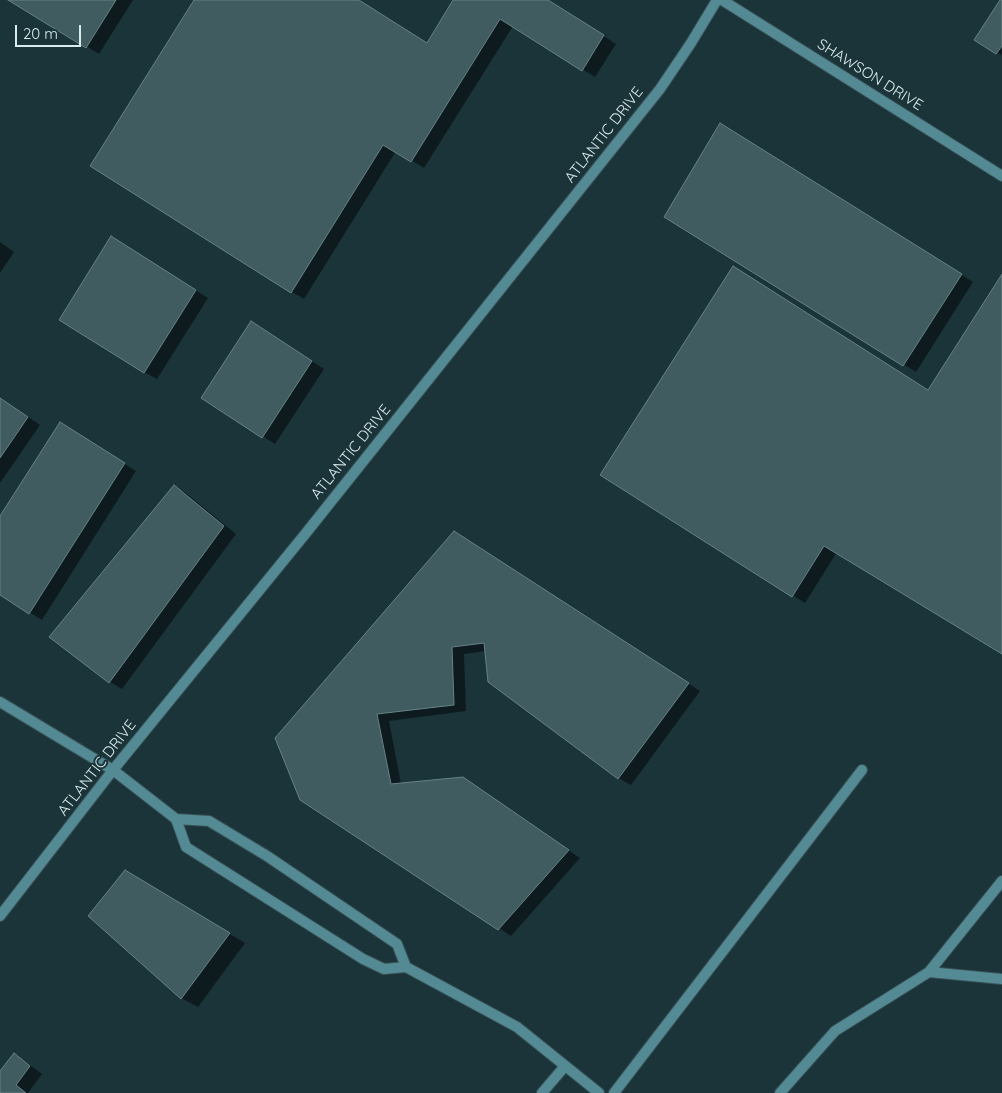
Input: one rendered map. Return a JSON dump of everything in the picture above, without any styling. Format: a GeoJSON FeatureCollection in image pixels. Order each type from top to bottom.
{"type":"FeatureCollection","features":[{"type":"Feature","properties":{"kind":"street","name":"ATLANTIC DRIVE"},"geometry":{"type":"LineString","coordinates":[[0,916],[114,770],[318,518],[660,89],[717,0]]}},
{"type":"Feature","properties":{"kind":"street","name":"SHAWSON DRIVE"},"geometry":{"type":"LineString","coordinates":[[722,0],[1002,176]]}},
{"type":"Feature","properties":{"kind":"street"},"geometry":{"type":"LineString","coordinates":[[0,702],[114,770],[176,819],[186,847],[194,853],[363,959],[384,969],[406,967],[517,1027],[599,1093]]}},
{"type":"Feature","properties":{"kind":"street"},"geometry":{"type":"LineString","coordinates":[[614,1093],[862,770]]}},
{"type":"Feature","properties":{"kind":"street"},"geometry":{"type":"LineString","coordinates":[[176,819],[209,820],[267,856],[397,944],[406,967]]}},
{"type":"Feature","properties":{"kind":"street"},"geometry":{"type":"LineString","coordinates":[[780,1093],[834,1031],[929,972],[1002,881]]}},
{"type":"Feature","properties":{"kind":"street"},"geometry":{"type":"LineString","coordinates":[[929,972],[1002,979]]}},
{"type":"Feature","properties":{"kind":"street"},"geometry":{"type":"LineString","coordinates":[[542,1093],[565,1066]]}},
{"type":"Feature","properties":{"kind":"building"},"geometry":{"type":"Polygon","coordinates":[[[8,0],[116,0],[86,48],[8,0]]]}},
{"type":"Feature","properties":{"kind":"building"},"geometry":{"type":"Polygon","coordinates":[[[194,0],[359,0],[427,43],[453,0],[548,0],[604,35],[582,71],[500,19],[411,162],[383,145],[291,293],[90,166],[194,0]]]}},
{"type":"Feature","properties":{"kind":"building"},"geometry":{"type":"Polygon","coordinates":[[[1000,0],[1002,0],[1002,46],[996,54],[974,40],[1000,0]]]}},
{"type":"Feature","properties":{"kind":"building"},"geometry":{"type":"Polygon","coordinates":[[[720,123],[962,274],[903,366],[664,217],[720,123]]]}},
{"type":"Feature","properties":{"kind":"building"},"geometry":{"type":"Polygon","coordinates":[[[111,236],[196,290],[144,373],[59,320],[111,236]]]}},
{"type":"Feature","properties":{"kind":"building"},"geometry":{"type":"Polygon","coordinates":[[[733,266],[928,390],[1002,274],[1002,654],[824,546],[792,597],[600,475],[733,266]]]}},
{"type":"Feature","properties":{"kind":"building"},"geometry":{"type":"Polygon","coordinates":[[[251,321],[312,361],[262,438],[201,398],[251,321]]]}},
{"type":"Feature","properties":{"kind":"building"},"geometry":{"type":"Polygon","coordinates":[[[0,398],[28,417],[0,458],[0,398]]]}},
{"type":"Feature","properties":{"kind":"building"},"geometry":{"type":"Polygon","coordinates":[[[60,422],[125,463],[29,614],[0,595],[0,516],[60,422]]]}},
{"type":"Feature","properties":{"kind":"building"},"geometry":{"type":"Polygon","coordinates":[[[174,485],[224,526],[109,683],[49,637],[174,485]]]}},
{"type":"Feature","properties":{"kind":"building"},"geometry":{"type":"Polygon","coordinates":[[[454,531],[689,683],[618,779],[488,682],[484,643],[452,647],[454,705],[377,714],[391,784],[463,777],[569,850],[498,930],[300,800],[275,738],[454,531]]]}},
{"type":"Feature","properties":{"kind":"building"},"geometry":{"type":"Polygon","coordinates":[[[125,870],[230,933],[181,999],[88,916],[125,870]]]}},
{"type":"Feature","properties":{"kind":"building"},"geometry":{"type":"Polygon","coordinates":[[[14,1053],[30,1066],[16,1085],[26,1093],[0,1093],[0,1071],[14,1053]]]}}]}
